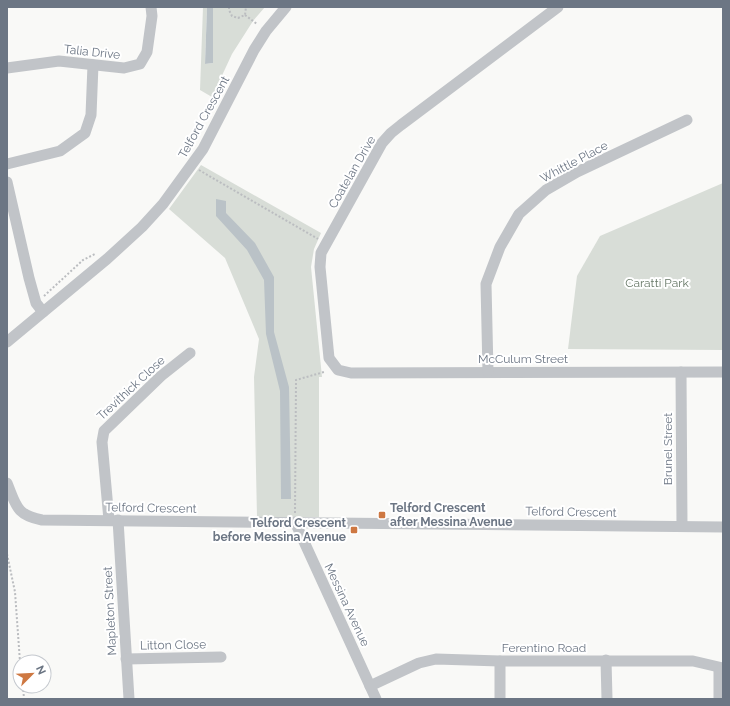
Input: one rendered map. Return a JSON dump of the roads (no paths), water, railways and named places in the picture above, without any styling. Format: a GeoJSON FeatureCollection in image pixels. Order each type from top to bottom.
{"type":"FeatureCollection","features":[{"type":"Feature","properties":{"kind":"street","name":"Talia Drive"},"geometry":{"type":"LineString","coordinates":[[7,68],[59,61],[124,68],[140,64],[147,52],[152,16],[151,7]]}},
{"type":"Feature","properties":{"kind":"street","name":"Telford Crescent"},"geometry":{"type":"LineString","coordinates":[[7,342],[40,308],[107,259],[142,227],[163,204],[192,166],[215,128],[254,50],[266,31],[286,7]]}},
{"type":"Feature","properties":{"kind":"street","name":"Coatelan Drive"},"geometry":{"type":"LineString","coordinates":[[329,358],[320,267],[321,252],[382,143],[391,133],[558,7]]}},
{"type":"Feature","properties":{"kind":"street"},"geometry":{"type":"LineString","coordinates":[[7,164],[60,151],[85,133],[91,115],[93,64]]}},
{"type":"Feature","properties":{"kind":"street","name":"Whittle Place"},"geometry":{"type":"LineString","coordinates":[[488,372],[486,284],[500,247],[519,214],[546,190],[577,172],[688,120]]}},
{"type":"Feature","properties":{"kind":"street"},"geometry":{"type":"LineString","coordinates":[[7,182],[29,278],[40,308]]}},
{"type":"Feature","properties":{"kind":"street","name":"Trevithick Close"},"geometry":{"type":"LineString","coordinates":[[114,520],[102,442],[104,431],[161,376],[190,352]]}},
{"type":"Feature","properties":{"kind":"street","name":"McCulum Street"},"geometry":{"type":"LineString","coordinates":[[329,358],[338,370],[351,373],[723,372]]}},
{"type":"Feature","properties":{"kind":"street","name":"Brunel Street"},"geometry":{"type":"LineString","coordinates":[[681,372],[682,526]]}},
{"type":"Feature","properties":{"kind":"street","name":"Telford Crescent"},"geometry":{"type":"LineString","coordinates":[[7,482],[16,507],[23,514],[42,520],[723,527]]}},
{"type":"Feature","properties":{"kind":"street","name":"Mapleton Street"},"geometry":{"type":"LineString","coordinates":[[114,520],[128,699]]}},
{"type":"Feature","properties":{"kind":"street","name":"Messina Avenue"},"geometry":{"type":"LineString","coordinates":[[295,522],[376,699]]}},
{"type":"Feature","properties":{"kind":"street","name":"Litton Close"},"geometry":{"type":"LineString","coordinates":[[126,659],[221,657]]}},
{"type":"Feature","properties":{"kind":"street","name":"Ferentino Road"},"geometry":{"type":"LineString","coordinates":[[370,686],[419,663],[436,659],[500,661],[693,661],[721,668]]}},
{"type":"Feature","properties":{"kind":"street"},"geometry":{"type":"LineString","coordinates":[[606,660],[607,699]]}},
{"type":"Feature","properties":{"kind":"street"},"geometry":{"type":"LineString","coordinates":[[500,661],[500,699]]}},
{"type":"Feature","properties":{"kind":"street"},"geometry":{"type":"LineString","coordinates":[[719,699],[721,668]]}},
{"type":"Feature","properties":{"kind":"place","name":"Telford Crescent after Messina Avenue"},"geometry":{"type":"Point","coordinates":[382,515]}},
{"type":"Feature","properties":{"kind":"place","name":"Telford Crescent before Messina Avenue"},"geometry":{"type":"Point","coordinates":[354,530]}},
{"type":"Feature","properties":{"kind":"park label","name":"Caratti Park"},"geometry":{"type":"Point","coordinates":[657,283]}}]}
